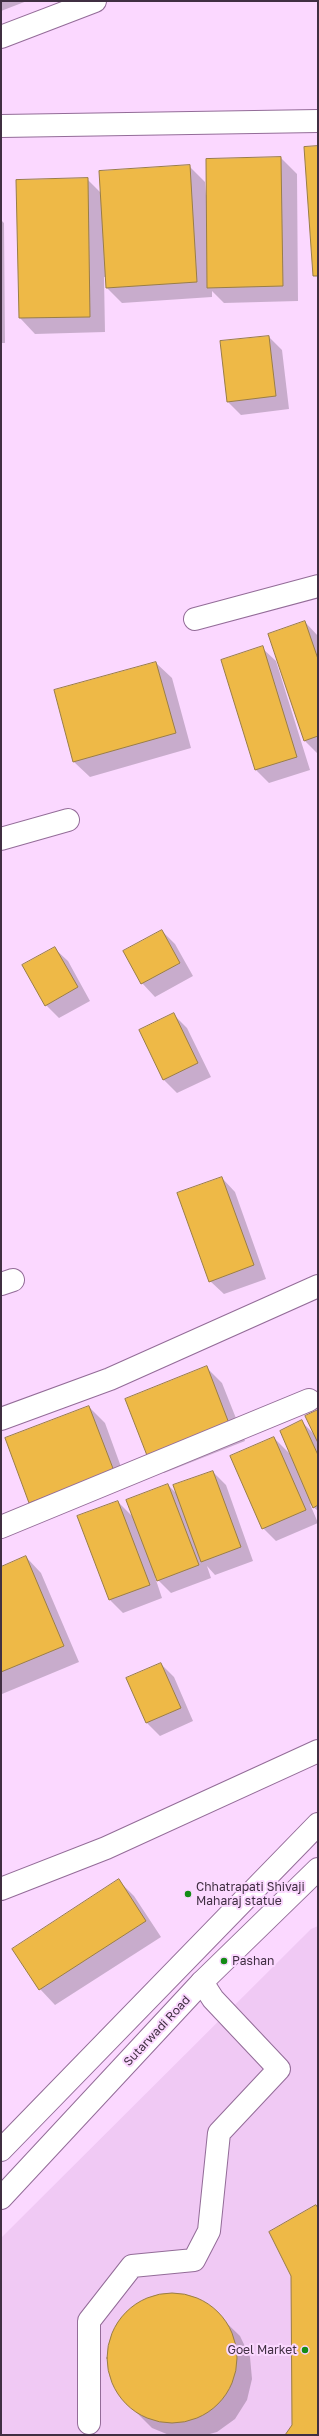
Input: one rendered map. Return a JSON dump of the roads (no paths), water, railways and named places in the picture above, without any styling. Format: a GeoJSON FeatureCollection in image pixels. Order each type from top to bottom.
{"type":"FeatureCollection","features":[{"type":"Feature","properties":{"kind":"street"},"geometry":{"type":"LineString","coordinates":[[1,37],[95,1]]}},
{"type":"Feature","properties":{"kind":"street"},"geometry":{"type":"LineString","coordinates":[[1,126],[318,121]]}},
{"type":"Feature","properties":{"kind":"street"},"geometry":{"type":"LineString","coordinates":[[195,619],[318,586]]}},
{"type":"Feature","properties":{"kind":"street"},"geometry":{"type":"LineString","coordinates":[[1,839],[68,820]]}},
{"type":"Feature","properties":{"kind":"street"},"geometry":{"type":"LineString","coordinates":[[1,1420],[110,1379],[318,1286]]}},
{"type":"Feature","properties":{"kind":"street"},"geometry":{"type":"LineString","coordinates":[[1,1527],[309,1400]]}},
{"type":"Feature","properties":{"kind":"street"},"geometry":{"type":"LineString","coordinates":[[1,1889],[106,1848],[318,1751]]}},
{"type":"Feature","properties":{"kind":"street"},"geometry":{"type":"LineString","coordinates":[[1,2150],[318,1824]]}},
{"type":"Feature","properties":{"kind":"street","name":"Sutarwadi Road"},"geometry":{"type":"LineString","coordinates":[[1,2198],[202,1982],[318,1870]]}},
{"type":"Feature","properties":{"kind":"street"},"geometry":{"type":"LineString","coordinates":[[89,2423],[89,2321],[132,2266],[194,2260],[209,2231],[219,2133],[279,2069],[213,1998],[202,1982]]}},
{"type":"Feature","properties":{"kind":"place","name":"Chhatrapati Shivaji Maharaj statue"},"geometry":{"type":"Point","coordinates":[188,1894]}},
{"type":"Feature","properties":{"kind":"place","name":"Pashan"},"geometry":{"type":"Point","coordinates":[224,1961]}},
{"type":"Feature","properties":{"kind":"place","name":"Goel Market"},"geometry":{"type":"Point","coordinates":[305,2350]}}]}
